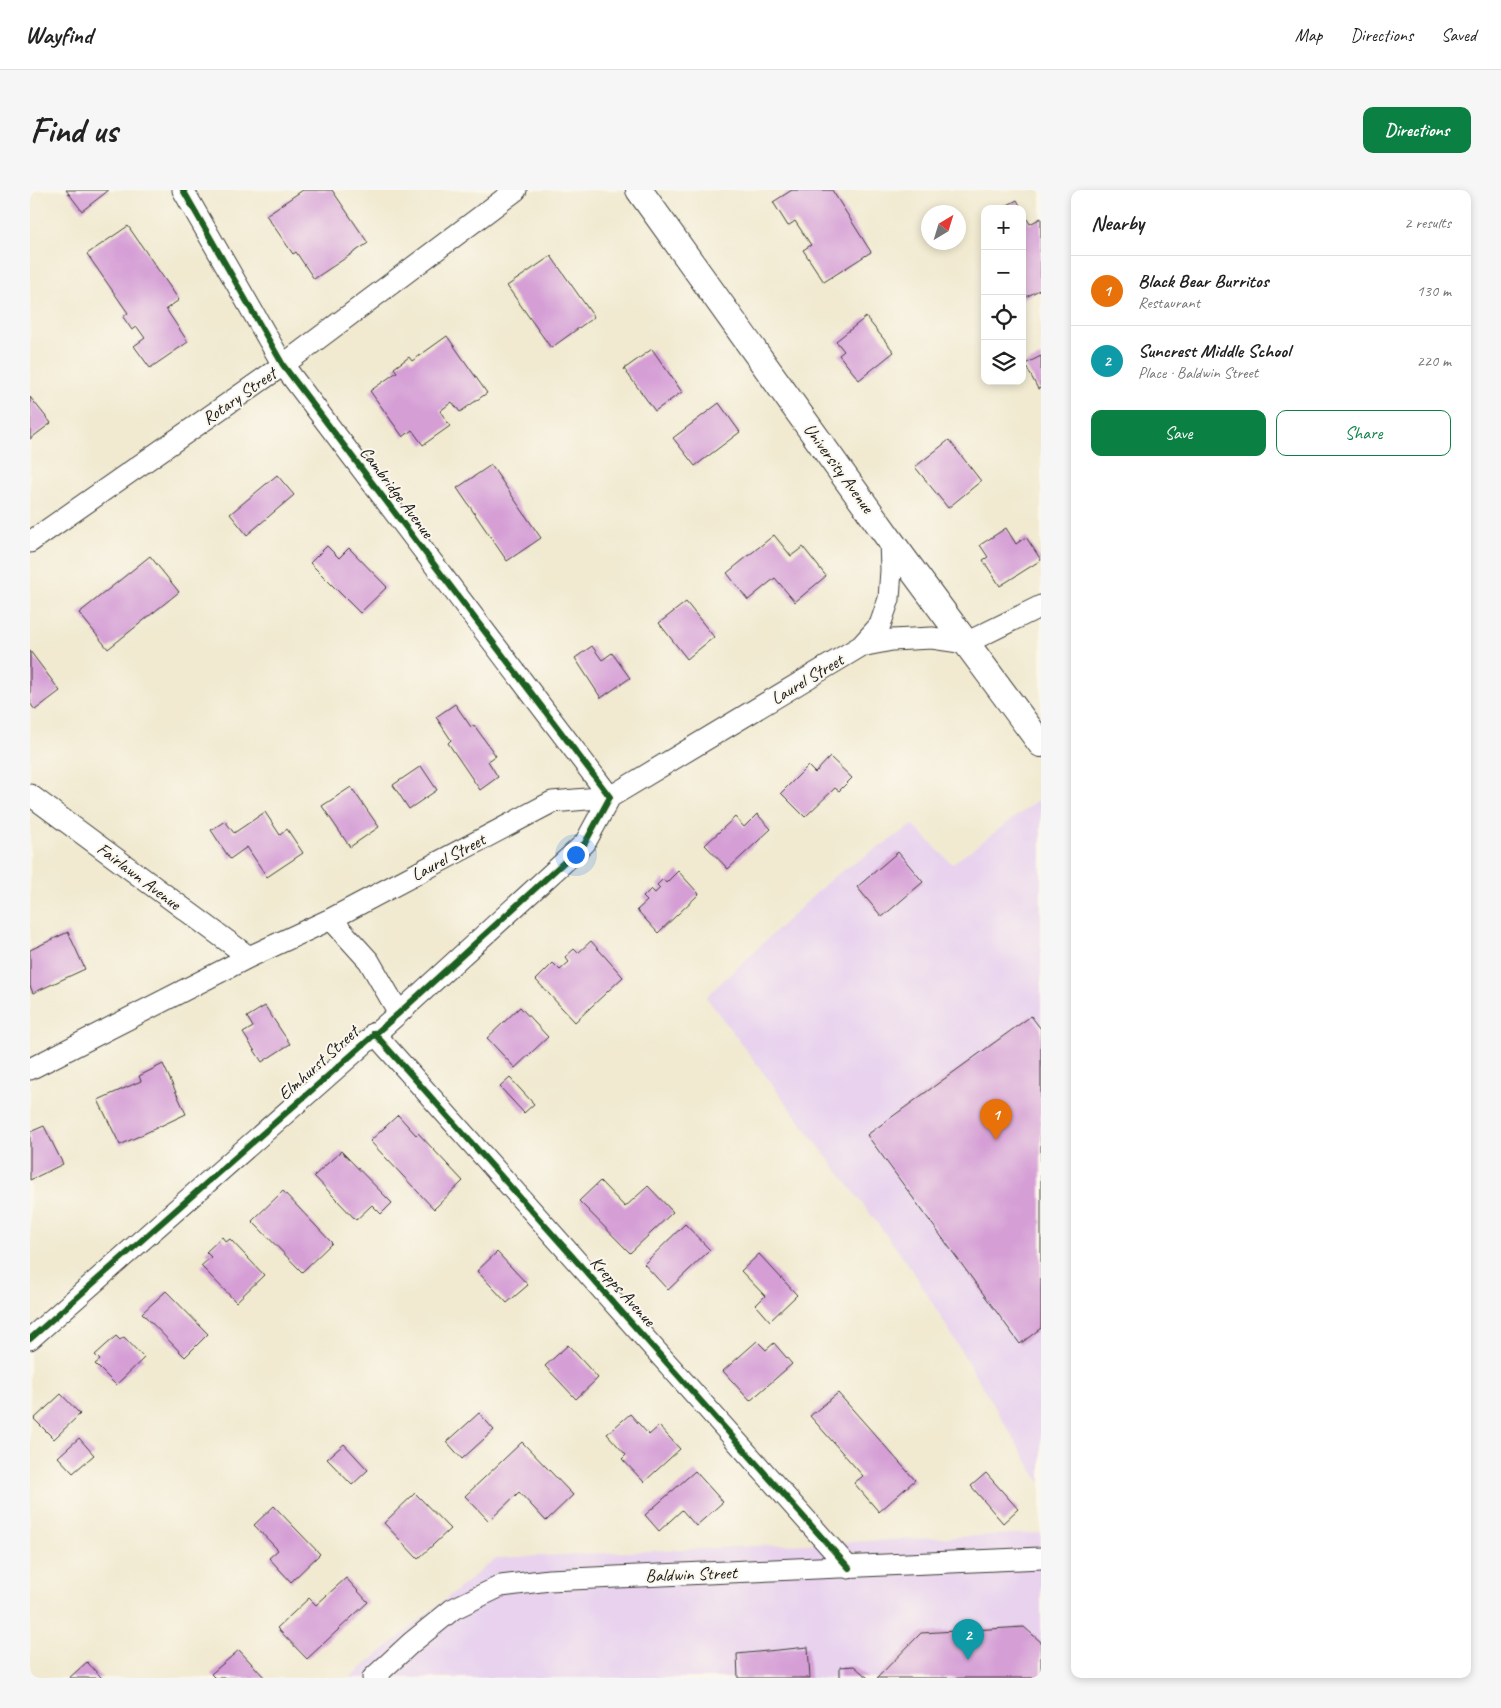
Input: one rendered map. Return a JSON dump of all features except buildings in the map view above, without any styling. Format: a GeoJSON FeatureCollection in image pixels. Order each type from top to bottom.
{"type":"FeatureCollection","features":[{"type":"Feature","properties":{"kind":"street","name":"Cambridge Avenue"},"geometry":{"type":"LineString","coordinates":[[183,190],[283,365],[610,797]]}},
{"type":"Feature","properties":{"kind":"street","name":"Rotary Street"},"geometry":{"type":"LineString","coordinates":[[30,542],[283,365],[516,190]]}},
{"type":"Feature","properties":{"kind":"street","name":"University Avenue"},"geometry":{"type":"LineString","coordinates":[[640,190],[890,540],[1041,744]]}},
{"type":"Feature","properties":{"kind":"street"},"geometry":{"type":"LineString","coordinates":[[861,646],[880,626],[889,599],[891,570],[890,540]]}},
{"type":"Feature","properties":{"kind":"street"},"geometry":{"type":"LineString","coordinates":[[861,646],[892,640],[932,638],[966,643],[1041,606]]}},
{"type":"Feature","properties":{"kind":"street","name":"Laurel Street"},"geometry":{"type":"LineString","coordinates":[[30,1069],[249,957],[331,919],[552,802],[610,797],[861,646]]}},
{"type":"Feature","properties":{"kind":"street","name":"Fairlawn Avenue"},"geometry":{"type":"LineString","coordinates":[[30,795],[249,957]]}},
{"type":"Feature","properties":{"kind":"street","name":"Elmhurst Street"},"geometry":{"type":"LineString","coordinates":[[30,1339],[398,1013],[585,844],[610,797]]}},
{"type":"Feature","properties":{"kind":"street"},"geometry":{"type":"LineString","coordinates":[[331,919],[369,961],[398,1013]]}},
{"type":"Feature","properties":{"kind":"street","name":"Krepps Avenue"},"geometry":{"type":"LineString","coordinates":[[374,1034],[849,1568]]}},
{"type":"Feature","properties":{"kind":"street","name":"Baldwin Street"},"geometry":{"type":"LineString","coordinates":[[373,1678],[411,1642],[453,1609],[501,1586],[549,1580],[1041,1558]]}},
{"type":"Feature","properties":{"kind":"shaded area"},"geometry":{"type":"Polygon","coordinates":[[[1041,798],[1041,1484],[912,1269],[706,997],[833,877],[913,825],[952,864],[1041,798]]]}},
{"type":"Feature","properties":{"kind":"shaded area"},"geometry":{"type":"Polygon","coordinates":[[[1041,1533],[1041,1678],[349,1678],[496,1558],[1041,1533]]]}},
{"type":"Feature","properties":{"kind":"cycle path"},"geometry":{"type":"LineString","coordinates":[[30,1339],[399,1013],[585,843],[610,797],[283,365],[183,190]]}},
{"type":"Feature","properties":{"kind":"cycle path"},"geometry":{"type":"LineString","coordinates":[[374,1033],[849,1568]]}},
{"type":"Feature","properties":{"kind":"place","name":"Black Bear Burritos"},"geometry":{"type":"Point","coordinates":[996,1140]}},
{"type":"Feature","properties":{"kind":"place","name":"Suncrest Middle School"},"geometry":{"type":"Point","coordinates":[968,1660]}}]}
